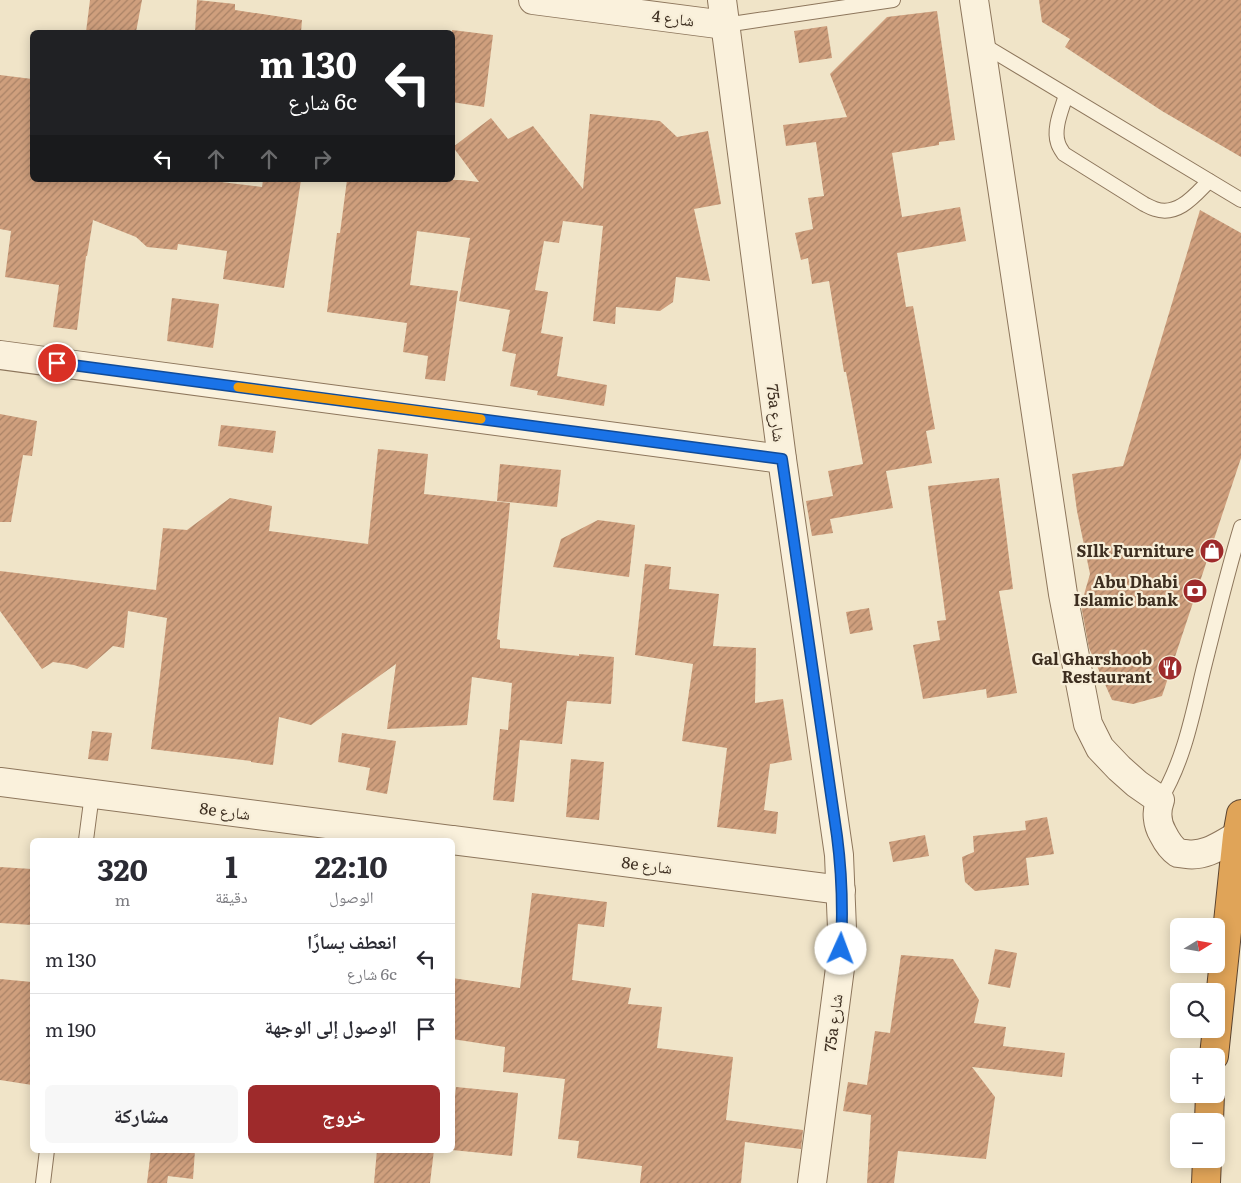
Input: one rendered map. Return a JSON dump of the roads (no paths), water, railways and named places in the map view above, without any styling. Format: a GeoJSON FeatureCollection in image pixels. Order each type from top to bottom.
{"type":"FeatureCollection","features":[{"type":"Feature","properties":{"kind":"highway"},"geometry":{"type":"LineString","coordinates":[[1215,1048],[1239,825]]}},
{"type":"Feature","properties":{"kind":"street","name":"شارع 4"},"geometry":{"type":"LineString","coordinates":[[533,0],[724,13]]}},
{"type":"Feature","properties":{"kind":"street"},"geometry":{"type":"LineString","coordinates":[[974,0],[1063,594],[1088,724],[1100,748],[1137,784],[1160,800],[1157,813],[1158,823],[1162,833],[1178,853],[1192,855],[1216,848],[1239,825]]}},
{"type":"Feature","properties":{"kind":"street","name":"75a شارع"},"geometry":{"type":"LineString","coordinates":[[724,13],[782,459],[839,855],[842,929],[840,968],[812,1183]]}},
{"type":"Feature","properties":{"kind":"street"},"geometry":{"type":"LineString","coordinates":[[0,355],[782,459]]}},
{"type":"Feature","properties":{"kind":"street","name":"8e شارع"},"geometry":{"type":"LineString","coordinates":[[0,782],[436,838]]}},
{"type":"Feature","properties":{"kind":"street","name":"8e شارع"},"geometry":{"type":"LineString","coordinates":[[455,840],[841,890]]}},
{"type":"Feature","properties":{"kind":"lane"},"geometry":{"type":"LineString","coordinates":[[724,13],[893,0]]}},
{"type":"Feature","properties":{"kind":"lane"},"geometry":{"type":"LineString","coordinates":[[980,43],[1241,200]]}},
{"type":"Feature","properties":{"kind":"lane"},"geometry":{"type":"LineString","coordinates":[[1066,95],[1056,133],[1058,144],[1064,154],[1144,204],[1155,210],[1168,211],[1180,207],[1209,181]]}},
{"type":"Feature","properties":{"kind":"lane"},"geometry":{"type":"LineString","coordinates":[[1160,800],[1174,772],[1188,733],[1241,527]]}},
{"type":"Feature","properties":{"kind":"lane"},"geometry":{"type":"LineString","coordinates":[[86,838],[92,794]]}},
{"type":"Feature","properties":{"kind":"lane"},"geometry":{"type":"LineString","coordinates":[[43,1183],[47,1153]]}},
{"type":"Feature","properties":{"kind":"place","name":"SIlk Furniture"},"geometry":{"type":"Point","coordinates":[1212,551]}},
{"type":"Feature","properties":{"kind":"place","name":"Abu Dhabi Islamic bank"},"geometry":{"type":"Point","coordinates":[1195,591]}},
{"type":"Feature","properties":{"kind":"place","name":"Gal Gharshoob Restaurant"},"geometry":{"type":"Point","coordinates":[1170,668]}}]}
